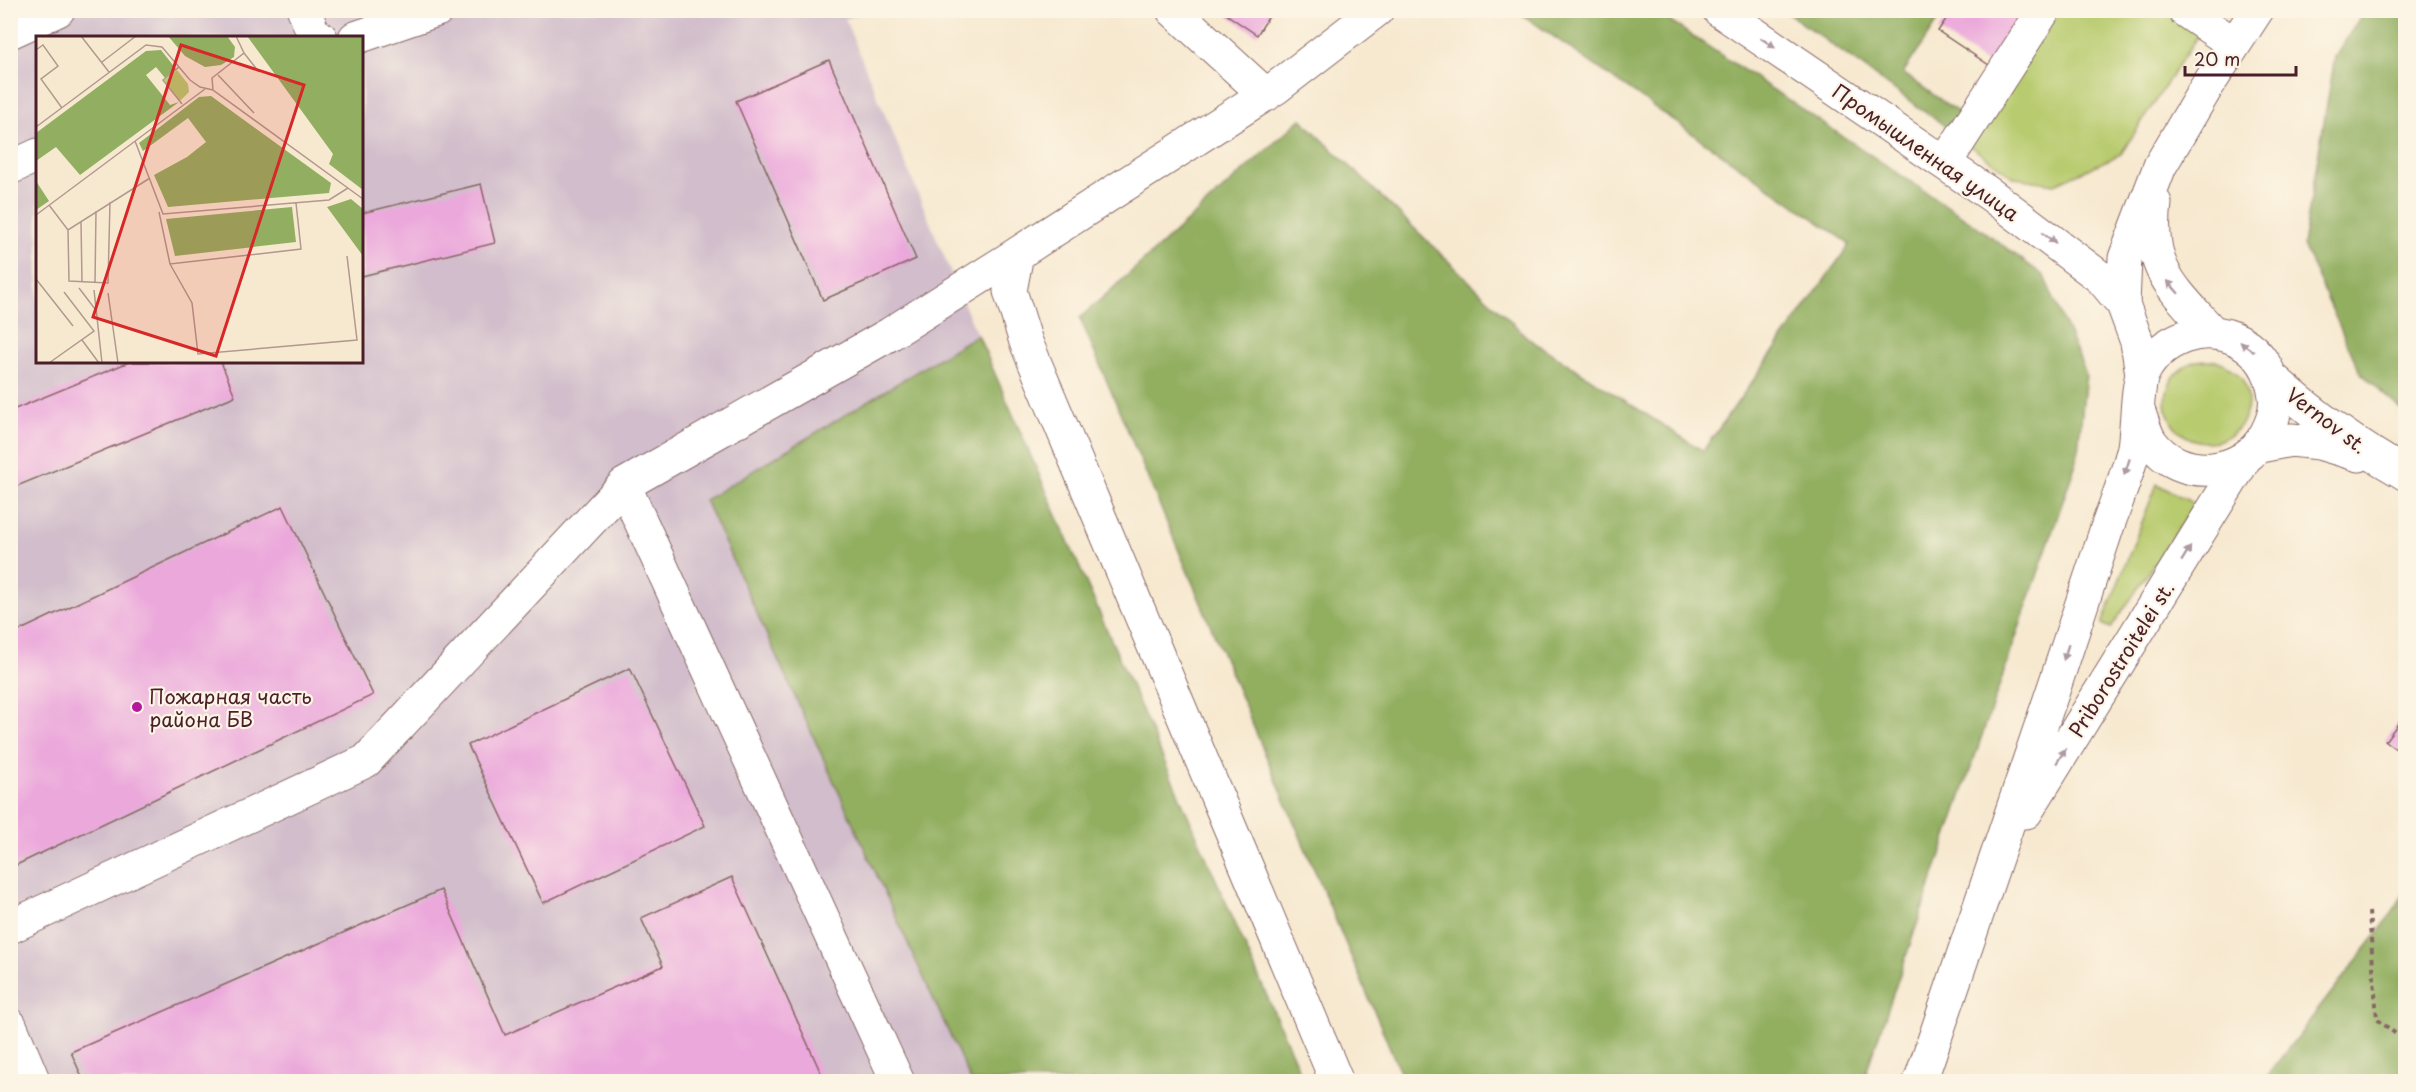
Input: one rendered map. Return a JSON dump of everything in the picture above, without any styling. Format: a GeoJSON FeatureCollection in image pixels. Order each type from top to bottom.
{"type":"FeatureCollection","features":[{"type":"Feature","properties":{"kind":"street"},"geometry":{"type":"LineString","coordinates":[[10,32],[58,10]]}},
{"type":"Feature","properties":{"kind":"street"},"geometry":{"type":"LineString","coordinates":[[304,10],[314,36]]}},
{"type":"Feature","properties":{"kind":"street"},"geometry":{"type":"LineString","coordinates":[[361,36],[438,10]]}},
{"type":"Feature","properties":{"kind":"street"},"geometry":{"type":"LineString","coordinates":[[1173,10],[1266,95]]}},
{"type":"Feature","properties":{"kind":"street"},"geometry":{"type":"LineString","coordinates":[[10,927],[366,761],[624,485],[890,334],[1017,254],[1266,95],[1377,10]]}},
{"type":"Feature","properties":{"kind":"street","name":"Промышленная улица"},"geometry":{"type":"LineString","coordinates":[[1719,10],[1991,195],[2102,279],[2123,304]]}},
{"type":"Feature","properties":{"kind":"street"},"geometry":{"type":"LineString","coordinates":[[1944,163],[2044,10]]}},
{"type":"Feature","properties":{"kind":"street"},"geometry":{"type":"LineString","coordinates":[[2184,10],[2234,44]]}},
{"type":"Feature","properties":{"kind":"street"},"geometry":{"type":"LineString","coordinates":[[2142,374],[2161,349],[2187,335],[2211,331],[2231,336],[2248,346],[2265,364],[2271,376],[2276,400],[2273,421],[2253,452],[2228,467],[2199,470],[2169,460],[2150,441],[2138,410],[2142,374],[2137,342],[2123,304],[2125,258],[2160,166],[2257,10]]}},
{"type":"Feature","properties":{"kind":"street"},"geometry":{"type":"LineString","coordinates":[[10,168],[36,156]]}},
{"type":"Feature","properties":{"kind":"street"},"geometry":{"type":"LineString","coordinates":[[2160,166],[2152,227],[2154,248],[2166,280],[2211,331]]}},
{"type":"Feature","properties":{"kind":"street"},"geometry":{"type":"LineString","coordinates":[[1017,254],[1010,291],[1026,342],[1337,1082]]}},
{"type":"Feature","properties":{"kind":"street","name":"Vernov st."},"geometry":{"type":"LineString","coordinates":[[2271,376],[2300,403],[2395,468]]}},
{"type":"Feature","properties":{"kind":"street","name":"Priborostroitelei st."},"geometry":{"type":"LineString","coordinates":[[1920,1082],[1997,859],[2133,449],[2138,410]]}},
{"type":"Feature","properties":{"kind":"street","name":"Vernov st."},"geometry":{"type":"LineString","coordinates":[[2253,452],[2291,440],[2319,443],[2395,468]]}},
{"type":"Feature","properties":{"kind":"street","name":"Priborostroitelei st."},"geometry":{"type":"LineString","coordinates":[[1997,859],[2253,452]]}},
{"type":"Feature","properties":{"kind":"street"},"geometry":{"type":"LineString","coordinates":[[624,485],[898,1082]]}},
{"type":"Feature","properties":{"kind":"street"},"geometry":{"type":"LineString","coordinates":[[10,1025],[34,1082]]}},
{"type":"Feature","properties":{"kind":"path"},"geometry":{"type":"LineString","coordinates":[[2369,912],[2377,1019],[2406,1042]]}},
{"type":"Feature","properties":{"kind":"shaded area"},"geometry":{"type":"Polygon","coordinates":[[[10,11],[869,11],[845,19],[977,335],[705,500],[971,1081],[11,1081],[10,11]]]}},
{"type":"Feature","properties":{"kind":"green space"},"geometry":{"type":"Polygon","coordinates":[[[1517,11],[1655,11],[1974,224],[2044,276],[2086,374],[2077,460],[1863,1081],[1404,1081],[1080,318],[1301,119],[1529,339],[1703,451],[1850,244],[1517,11]]]}},
{"type":"Feature","properties":{"kind":"green space"},"geometry":{"type":"Polygon","coordinates":[[[1785,11],[1944,11],[1903,73],[1966,118],[1956,134],[1785,11]]]}},
{"type":"Feature","properties":{"kind":"green space"},"geometry":{"type":"Polygon","coordinates":[[[2050,11],[2174,11],[2202,29],[2121,154],[2055,184],[2015,178],[1963,141],[2050,11]]]}},
{"type":"Feature","properties":{"kind":"green space"},"geometry":{"type":"Polygon","coordinates":[[[2364,11],[2405,11],[2405,413],[2360,372],[2303,245],[2335,57],[2364,11]]]}},
{"type":"Feature","properties":{"kind":"green space"},"geometry":{"type":"Polygon","coordinates":[[[977,335],[1304,1081],[971,1081],[705,500],[977,335]]]}},
{"type":"Feature","properties":{"kind":"green space"},"geometry":{"type":"Polygon","coordinates":[[[2207,360],[2223,363],[2236,372],[2245,385],[2248,401],[2245,417],[2236,430],[2223,439],[2207,442],[2191,439],[2178,430],[2169,417],[2166,401],[2169,385],[2178,372],[2191,363],[2207,360]]]}},
{"type":"Feature","properties":{"kind":"green space"},"geometry":{"type":"Polygon","coordinates":[[[2157,484],[2195,504],[2111,628],[2102,624],[2157,484]]]}},
{"type":"Feature","properties":{"kind":"green space"},"geometry":{"type":"Polygon","coordinates":[[[2405,892],[2405,1081],[2263,1081],[2386,922],[2405,892]]]}},
{"type":"Feature","properties":{"kind":"building"},"geometry":{"type":"Polygon","coordinates":[[[1220,10],[1273,10],[1257,35],[1220,10]]]}},
{"type":"Feature","properties":{"kind":"building"},"geometry":{"type":"Polygon","coordinates":[[[1952,10],[2034,10],[1995,69],[1938,31],[1952,10]]]}},
{"type":"Feature","properties":{"kind":"building"},"geometry":{"type":"Polygon","coordinates":[[[829,60],[916,259],[823,300],[736,101],[829,60]]]}},
{"type":"Feature","properties":{"kind":"building"},"geometry":{"type":"Polygon","coordinates":[[[481,184],[495,243],[363,276],[363,213],[481,184]]]}},
{"type":"Feature","properties":{"kind":"building"},"geometry":{"type":"Polygon","coordinates":[[[127,363],[221,363],[235,396],[10,489],[10,411],[127,363]]]}},
{"type":"Feature","properties":{"kind":"building"},"geometry":{"type":"Polygon","coordinates":[[[283,506],[373,695],[10,868],[10,635],[283,506]]]}},
{"type":"Feature","properties":{"kind":"building"},"geometry":{"type":"Polygon","coordinates":[[[630,668],[705,826],[543,903],[468,745],[630,668]]]}},
{"type":"Feature","properties":{"kind":"building"},"geometry":{"type":"Polygon","coordinates":[[[2406,713],[2406,756],[2385,741],[2406,713]]]}},
{"type":"Feature","properties":{"kind":"building"},"geometry":{"type":"Polygon","coordinates":[[[732,877],[825,1082],[84,1082],[71,1052],[441,890],[505,1035],[663,966],[641,918],[732,877]]]}},
{"type":"Feature","properties":{"kind":"place","name":"Пожарная часть района БВ"},"geometry":{"type":"Point","coordinates":[137,707]}}]}
